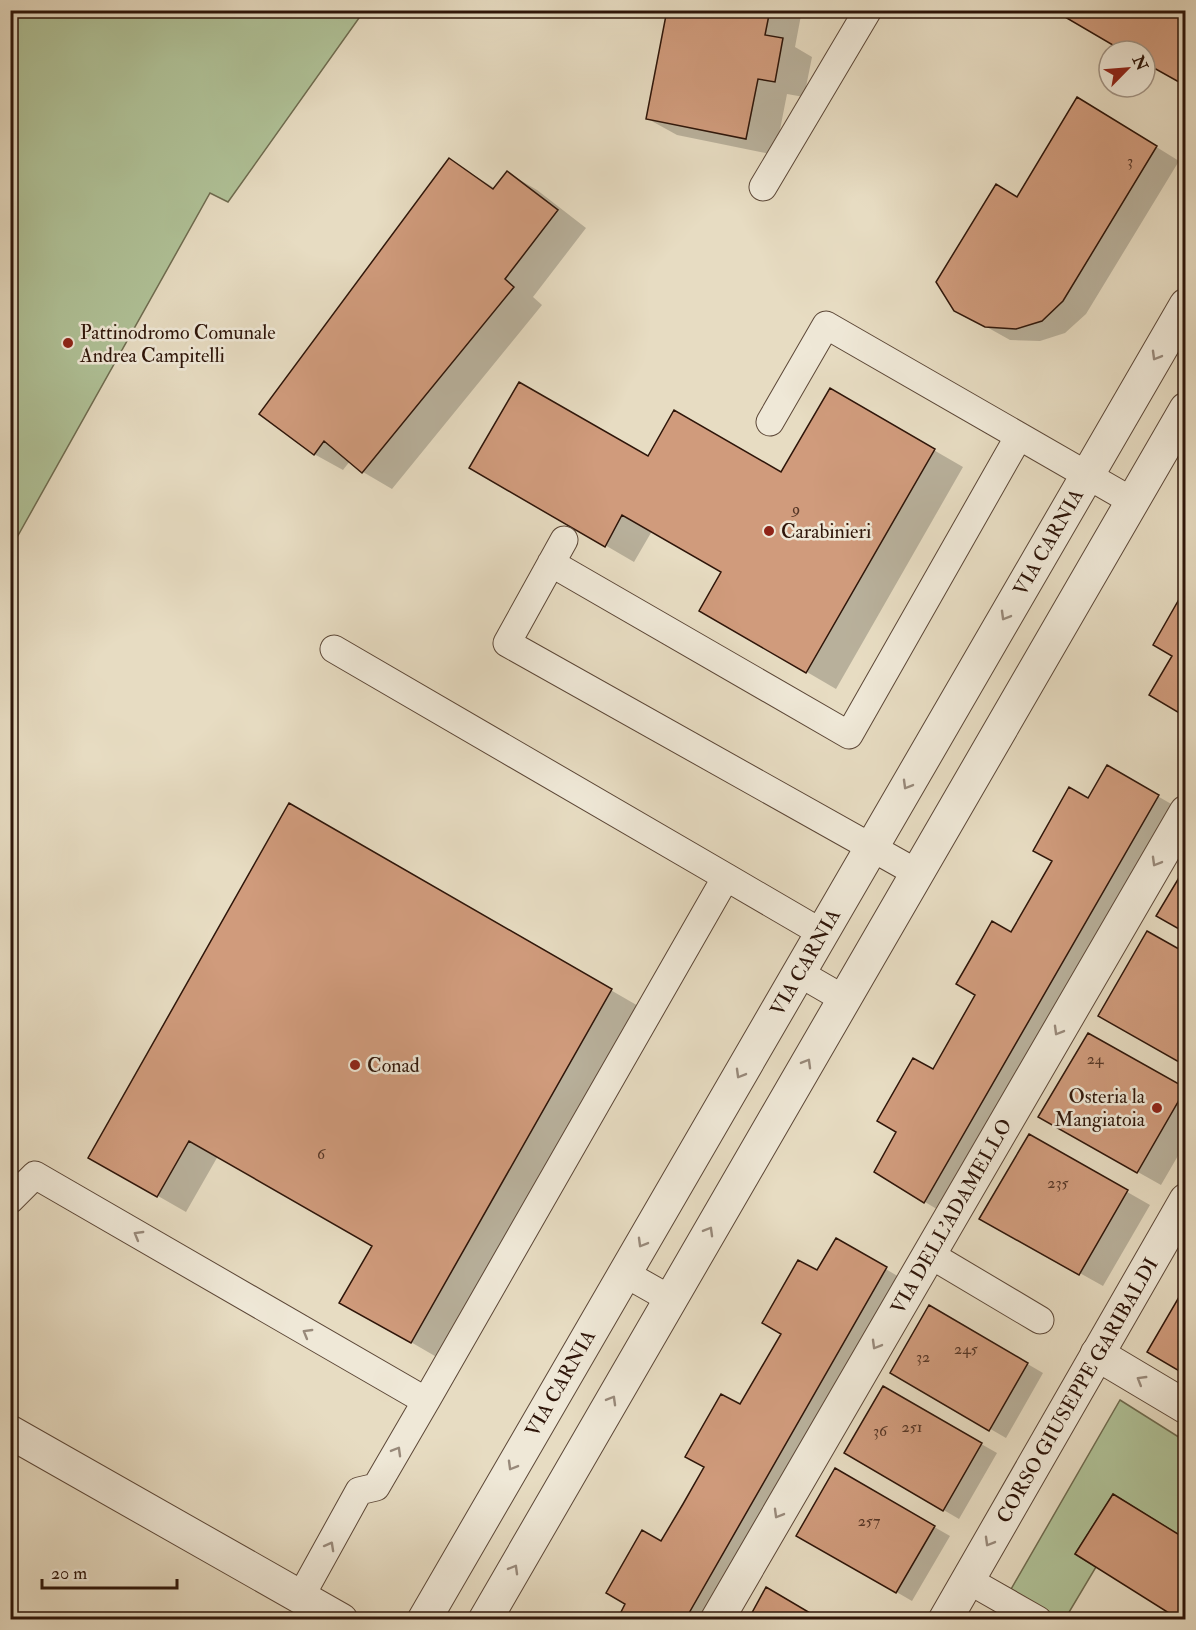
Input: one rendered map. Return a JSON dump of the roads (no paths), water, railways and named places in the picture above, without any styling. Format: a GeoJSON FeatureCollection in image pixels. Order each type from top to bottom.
{"type":"FeatureCollection","features":[{"type":"Feature","properties":{"kind":"street","name":"VIA CARNIA"},"geometry":{"type":"LineString","coordinates":[[423,1620],[1185,305]]}},
{"type":"Feature","properties":{"kind":"street"},"geometry":{"type":"LineString","coordinates":[[485,1620],[1185,408]]}},
{"type":"Feature","properties":{"kind":"street","name":"VIA DELL'ADAMELLO"},"geometry":{"type":"LineString","coordinates":[[717,1620],[1185,812]]}},
{"type":"Feature","properties":{"kind":"street","name":"CORSO GIUSEPPE GARIBALDI"},"geometry":{"type":"LineString","coordinates":[[945,1620],[1185,1200]]}},
{"type":"Feature","properties":{"kind":"street"},"geometry":{"type":"LineString","coordinates":[[1097,1354],[1185,1407]]}},
{"type":"Feature","properties":{"kind":"street"},"geometry":{"type":"LineString","coordinates":[[10,1432],[294,1608],[341,1620]]}},
{"type":"Feature","properties":{"kind":"lane"},"geometry":{"type":"LineString","coordinates":[[763,187],[868,10]]}},
{"type":"Feature","properties":{"kind":"lane"},"geometry":{"type":"LineString","coordinates":[[771,422],[826,325],[1132,501]]}},
{"type":"Feature","properties":{"kind":"lane"},"geometry":{"type":"LineString","coordinates":[[551,563],[849,735],[1019,436]]}},
{"type":"Feature","properties":{"kind":"lane"},"geometry":{"type":"LineString","coordinates":[[564,540],[507,643],[917,873]]}},
{"type":"Feature","properties":{"kind":"lane"},"geometry":{"type":"LineString","coordinates":[[334,649],[822,933]]}},
{"type":"Feature","properties":{"kind":"lane"},"geometry":{"type":"LineString","coordinates":[[294,1608],[360,1491],[376,1487],[726,877]]}},
{"type":"Feature","properties":{"kind":"lane"},"geometry":{"type":"LineString","coordinates":[[799,972],[844,999]]}},
{"type":"Feature","properties":{"kind":"lane"},"geometry":{"type":"LineString","coordinates":[[10,1200],[35,1175],[426,1401]]}},
{"type":"Feature","properties":{"kind":"lane"},"geometry":{"type":"LineString","coordinates":[[928,1254],[1040,1320]]}},
{"type":"Feature","properties":{"kind":"lane"},"geometry":{"type":"LineString","coordinates":[[624,1273],[670,1299]]}},
{"type":"Feature","properties":{"kind":"lane"},"geometry":{"type":"LineString","coordinates":[[968,1580],[1038,1620]]}},
{"type":"Feature","properties":{"kind":"place","name":"Pattinodromo Comunale Andrea Campitelli"},"geometry":{"type":"Point","coordinates":[68,343]}},
{"type":"Feature","properties":{"kind":"place","name":"Carabinieri"},"geometry":{"type":"Point","coordinates":[769,531]}},
{"type":"Feature","properties":{"kind":"place","name":"Conad"},"geometry":{"type":"Point","coordinates":[355,1065]}},
{"type":"Feature","properties":{"kind":"place","name":"Osteria la Mangiatoia"},"geometry":{"type":"Point","coordinates":[1157,1108]}}]}
